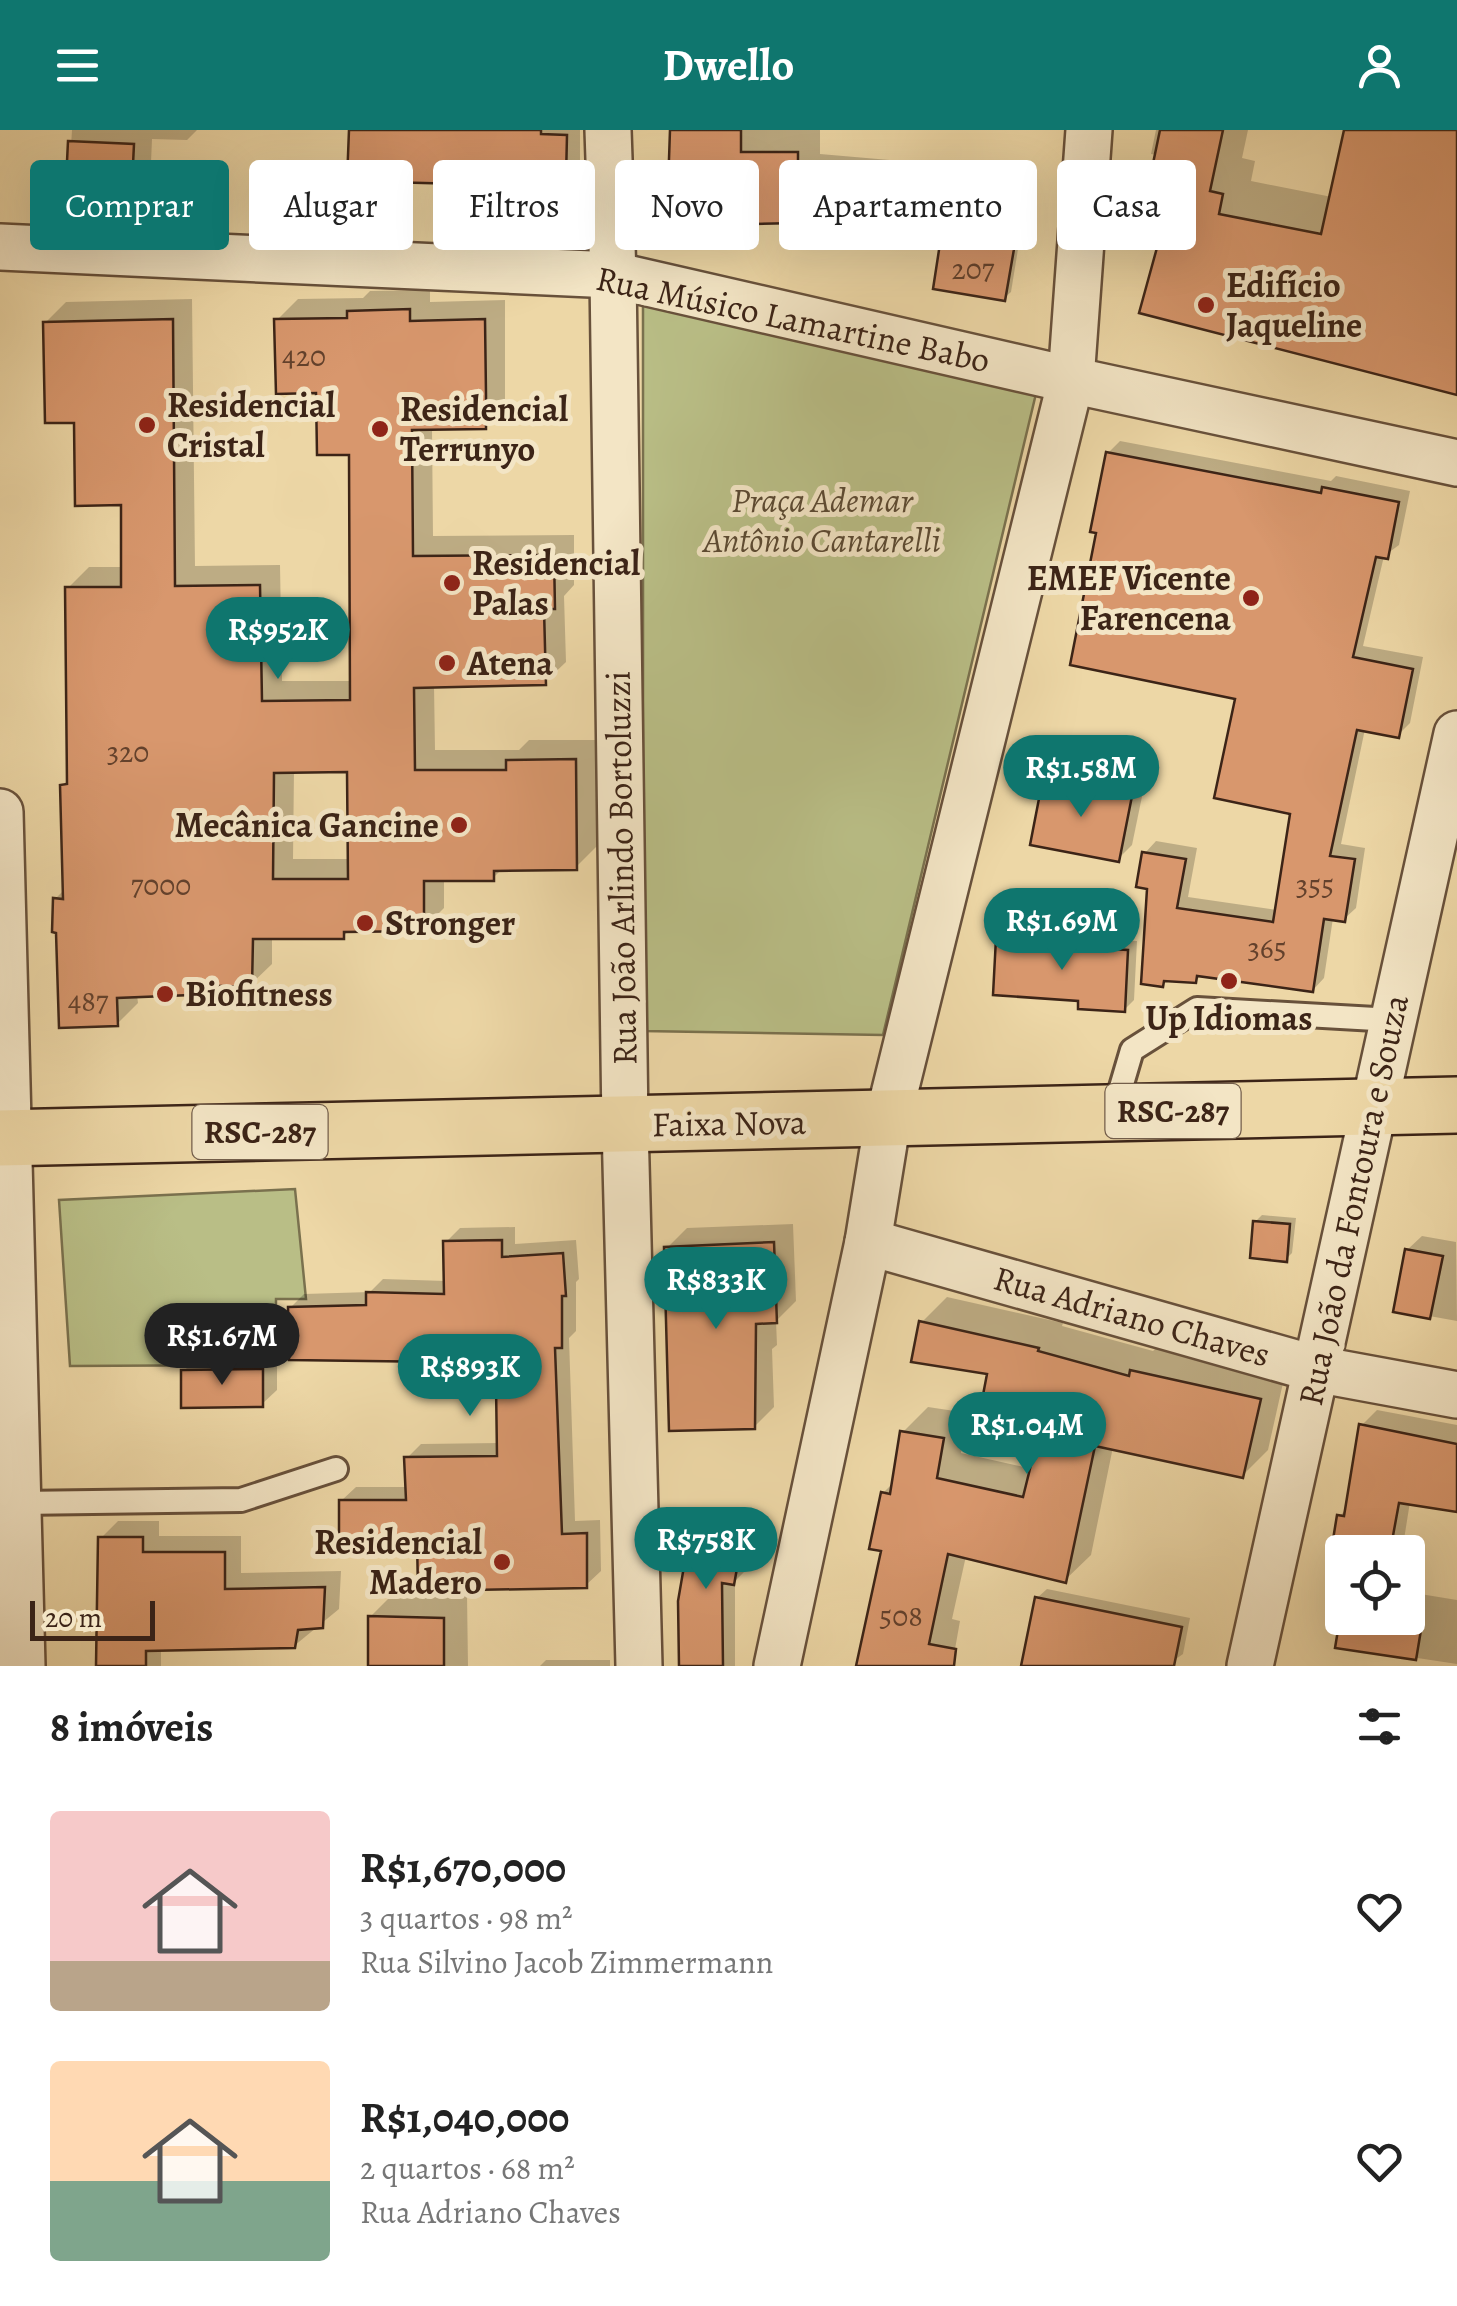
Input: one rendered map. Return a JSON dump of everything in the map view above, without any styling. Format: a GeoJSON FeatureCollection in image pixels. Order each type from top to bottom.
{"type":"FeatureCollection","features":[{"type":"Feature","properties":{"kind":"highway","name":"Faixa Nova"},"geometry":{"type":"LineString","coordinates":[[5,1138],[1457,1105]]}},
{"type":"Feature","properties":{"kind":"street","name":"Rua João Arlindo Bortoluzzi"},"geometry":{"type":"LineString","coordinates":[[608,130],[624,1125],[639,1666]]}},
{"type":"Feature","properties":{"kind":"street"},"geometry":{"type":"LineString","coordinates":[[777,1666],[868,1242],[888,1119],[1071,380],[1089,130]]}},
{"type":"Feature","properties":{"kind":"street","name":"Rua Músico Lamartine Babo"},"geometry":{"type":"LineString","coordinates":[[0,247],[613,274],[1071,380],[1457,463]]}},
{"type":"Feature","properties":{"kind":"street","name":"Rua João da Fontoura e Souza"},"geometry":{"type":"LineString","coordinates":[[1250,1666],[1457,734]]}},
{"type":"Feature","properties":{"kind":"street"},"geometry":{"type":"LineString","coordinates":[[0,812],[8,1430],[18,1502],[22,1666]]}},
{"type":"Feature","properties":{"kind":"street","name":"Rua Adriano Chaves"},"geometry":{"type":"LineString","coordinates":[[868,1242],[1316,1368],[1457,1395]]}},
{"type":"Feature","properties":{"kind":"lane"},"geometry":{"type":"LineString","coordinates":[[1113,1112],[1132,1050],[1196,1008],[1392,1020]]}},
{"type":"Feature","properties":{"kind":"lane"},"geometry":{"type":"LineString","coordinates":[[18,1502],[242,1500],[336,1469]]}},
{"type":"Feature","properties":{"kind":"green space","name":"Praça Ademar Antônio Cantarelli"},"geometry":{"type":"Polygon","coordinates":[[[643,297],[1039,381],[883,1035],[643,1031],[643,297]]]}},
{"type":"Feature","properties":{"kind":"green space"},"geometry":{"type":"Polygon","coordinates":[[[295,1189],[306,1299],[276,1299],[275,1365],[70,1366],[59,1200],[295,1189]]]}},
{"type":"Feature","properties":{"kind":"building"},"geometry":{"type":"Polygon","coordinates":[[[349,130],[541,130],[541,134],[567,135],[566,160],[433,160],[433,183],[413,183],[413,160],[348,160],[349,130]]]}},
{"type":"Feature","properties":{"kind":"building"},"geometry":{"type":"Polygon","coordinates":[[[670,130],[741,130],[741,152],[798,152],[798,160],[779,160],[779,223],[759,224],[759,160],[669,160],[670,130]]]}},
{"type":"Feature","properties":{"kind":"building"},"geometry":{"type":"Polygon","coordinates":[[[1160,130],[1223,130],[1210,191],[1223,194],[1219,214],[1321,234],[1344,130],[1457,130],[1457,395],[1139,313],[1156,250],[1196,250],[1196,160],[1154,160],[1160,130]]]}},
{"type":"Feature","properties":{"kind":"building"},"geometry":{"type":"Polygon","coordinates":[[[68,141],[134,144],[133,160],[67,160],[68,141]]]}},
{"type":"Feature","properties":{"kind":"building"},"geometry":{"type":"Polygon","coordinates":[[[939,250],[1014,250],[1005,301],[933,289],[939,250]]]}},
{"type":"Feature","properties":{"kind":"building"},"geometry":{"type":"Polygon","coordinates":[[[410,309],[410,321],[485,319],[486,429],[412,430],[413,556],[554,555],[555,609],[544,609],[546,685],[414,688],[415,770],[506,770],[506,760],[576,759],[577,870],[494,871],[494,881],[424,881],[424,931],[344,932],[344,939],[253,939],[252,987],[191,985],[191,995],[117,998],[118,1026],[59,1028],[56,933],[52,932],[53,898],[63,899],[60,785],[67,784],[65,587],[121,587],[121,505],[75,506],[74,423],[45,423],[43,322],[173,319],[175,586],[260,585],[262,701],[350,700],[349,455],[317,455],[316,393],[276,394],[274,319],[347,318],[347,311],[410,309]],[[347,772],[274,773],[273,879],[348,879],[347,772]]]}},
{"type":"Feature","properties":{"kind":"building","name":"EMEF Vicente Farencena"},"geometry":{"type":"Polygon","coordinates":[[[1106,452],[1321,493],[1322,487],[1399,502],[1388,559],[1376,557],[1353,657],[1413,669],[1399,738],[1357,730],[1330,856],[1355,859],[1345,922],[1324,919],[1313,992],[1197,976],[1196,983],[1164,981],[1163,987],[1141,984],[1147,889],[1136,887],[1142,852],[1186,859],[1177,908],[1273,922],[1290,814],[1214,798],[1235,699],[1070,665],[1096,533],[1090,532],[1106,452]]]}},
{"type":"Feature","properties":{"kind":"building"},"geometry":{"type":"Polygon","coordinates":[[[1043,778],[1132,796],[1119,862],[1030,845],[1043,778]]]}},
{"type":"Feature","properties":{"kind":"building"},"geometry":{"type":"Polygon","coordinates":[[[996,938],[1128,950],[1125,1012],[1078,1009],[1078,1001],[993,995],[996,938]]]}},
{"type":"Feature","properties":{"kind":"building"},"geometry":{"type":"Polygon","coordinates":[[[1253,1221],[1290,1224],[1287,1262],[1250,1258],[1253,1221]]]}},
{"type":"Feature","properties":{"kind":"building"},"geometry":{"type":"Polygon","coordinates":[[[502,1240],[502,1257],[563,1253],[566,1296],[562,1296],[562,1348],[555,1348],[562,1534],[587,1533],[587,1588],[418,1591],[417,1539],[339,1539],[339,1500],[406,1500],[404,1457],[497,1456],[496,1385],[443,1385],[443,1362],[289,1360],[288,1307],[366,1305],[366,1292],[444,1294],[443,1241],[502,1240]]]}},
{"type":"Feature","properties":{"kind":"building"},"geometry":{"type":"Polygon","coordinates":[[[774,1242],[777,1323],[756,1324],[755,1429],[669,1431],[664,1247],[774,1242]]]}},
{"type":"Feature","properties":{"kind":"building"},"geometry":{"type":"Polygon","coordinates":[[[1405,1249],[1443,1256],[1430,1319],[1393,1312],[1405,1249]]]}},
{"type":"Feature","properties":{"kind":"building"},"geometry":{"type":"Polygon","coordinates":[[[919,1321],[1039,1348],[1038,1351],[1129,1376],[1130,1370],[1261,1399],[1243,1478],[1095,1446],[1066,1583],[948,1554],[929,1644],[956,1649],[954,1666],[856,1666],[881,1551],[869,1549],[881,1492],[890,1494],[900,1431],[944,1438],[937,1478],[1023,1497],[1045,1408],[983,1395],[987,1374],[911,1362],[919,1321]]]}},
{"type":"Feature","properties":{"kind":"building"},"geometry":{"type":"Polygon","coordinates":[[[263,1369],[263,1407],[181,1408],[181,1370],[263,1369]]]}},
{"type":"Feature","properties":{"kind":"building"},"geometry":{"type":"Polygon","coordinates":[[[1359,1424],[1457,1444],[1457,1512],[1399,1503],[1393,1535],[1334,1535],[1337,1515],[1344,1516],[1359,1424]]]}},
{"type":"Feature","properties":{"kind":"building"},"geometry":{"type":"Polygon","coordinates":[[[692,1520],[744,1529],[734,1585],[722,1583],[723,1666],[679,1666],[678,1601],[692,1520]]]}},
{"type":"Feature","properties":{"kind":"building"},"geometry":{"type":"Polygon","coordinates":[[[98,1537],[143,1537],[143,1552],[225,1552],[225,1589],[325,1587],[323,1628],[298,1630],[295,1648],[146,1651],[146,1666],[96,1666],[98,1537]]]}},
{"type":"Feature","properties":{"kind":"building"},"geometry":{"type":"Polygon","coordinates":[[[1035,1597],[1182,1627],[1174,1666],[1021,1666],[1035,1597]]]}},
{"type":"Feature","properties":{"kind":"building"},"geometry":{"type":"Polygon","coordinates":[[[368,1616],[444,1618],[444,1666],[368,1666],[368,1616]]]}},
{"type":"Feature","properties":{"kind":"building"},"geometry":{"type":"Polygon","coordinates":[[[1337,1635],[1420,1635],[1416,1660],[1335,1648],[1337,1635]]]}},
{"type":"Feature","properties":{"kind":"place","name":"Edifício Jaqueline"},"geometry":{"type":"Point","coordinates":[1206,305]}},
{"type":"Feature","properties":{"kind":"place","name":"Residencial Cristal"},"geometry":{"type":"Point","coordinates":[147,425]}},
{"type":"Feature","properties":{"kind":"place","name":"Residencial Terrunyo"},"geometry":{"type":"Point","coordinates":[380,429]}},
{"type":"Feature","properties":{"kind":"place","name":"Residencial Palas"},"geometry":{"type":"Point","coordinates":[452,583]}},
{"type":"Feature","properties":{"kind":"place","name":"EMEF Vicente Farencena"},"geometry":{"type":"Point","coordinates":[1251,598]}},
{"type":"Feature","properties":{"kind":"place","name":"Atena"},"geometry":{"type":"Point","coordinates":[447,663]}},
{"type":"Feature","properties":{"kind":"place","name":"Mecânica Gancine"},"geometry":{"type":"Point","coordinates":[459,825]}},
{"type":"Feature","properties":{"kind":"place","name":"Stronger"},"geometry":{"type":"Point","coordinates":[365,923]}},
{"type":"Feature","properties":{"kind":"place","name":"Up Idiomas"},"geometry":{"type":"Point","coordinates":[1229,981]}},
{"type":"Feature","properties":{"kind":"place","name":"Biofitness"},"geometry":{"type":"Point","coordinates":[165,994]}},
{"type":"Feature","properties":{"kind":"place","name":"Residencial Madero"},"geometry":{"type":"Point","coordinates":[502,1562]}}]}
